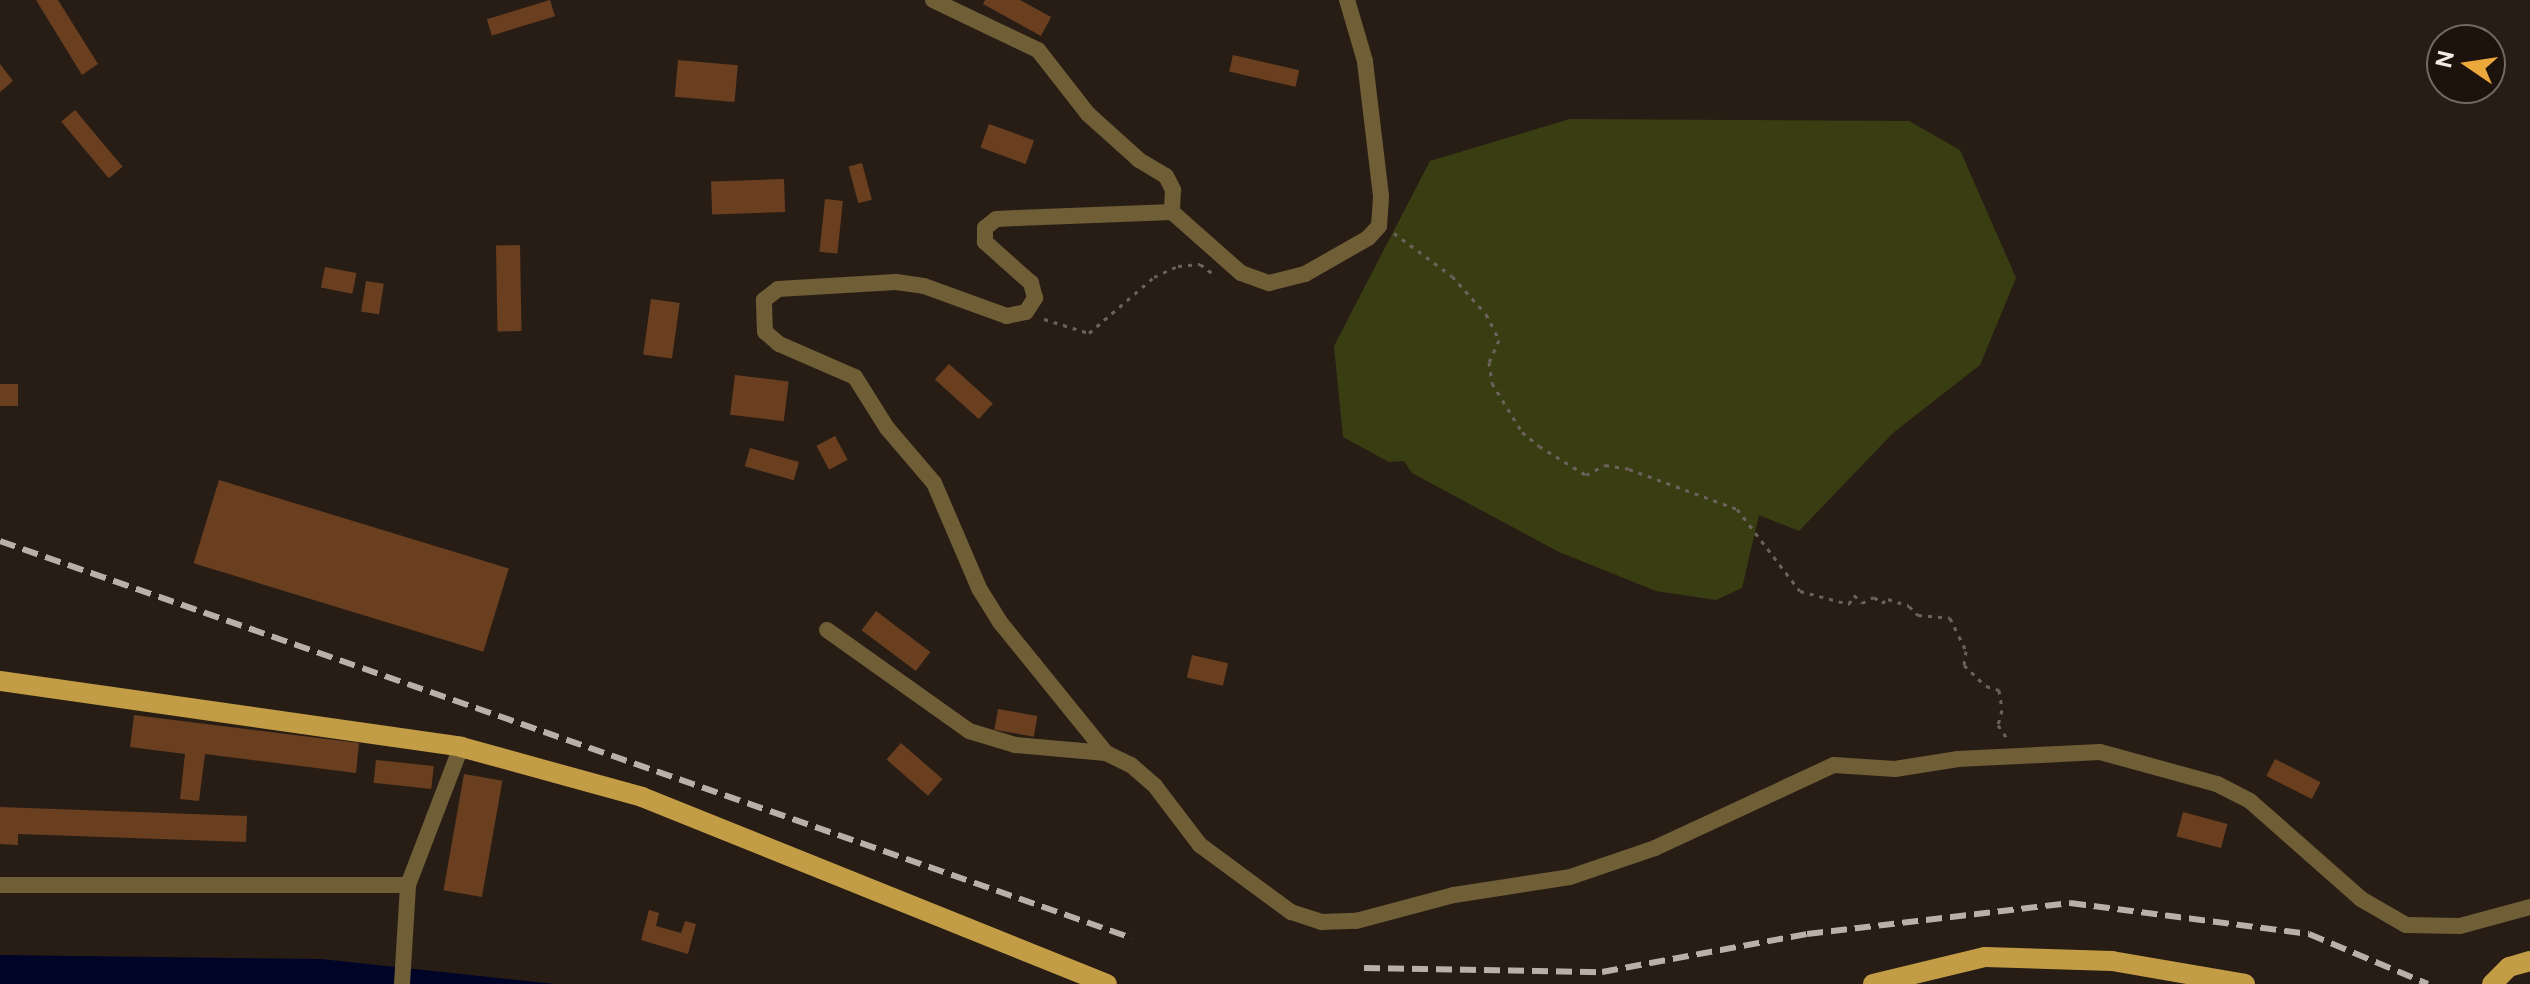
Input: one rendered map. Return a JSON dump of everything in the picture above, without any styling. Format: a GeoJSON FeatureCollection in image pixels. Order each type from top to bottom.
{"type":"FeatureCollection","features":[{"type":"Feature","properties":{"kind":"main road"},"geometry":{"type":"LineString","coordinates":[[0,681],[461,747],[642,797],[1107,984]]}},
{"type":"Feature","properties":{"kind":"main road"},"geometry":{"type":"LineString","coordinates":[[1873,984],[1985,957],[2112,961],[2245,984]]}},
{"type":"Feature","properties":{"kind":"main road"},"geometry":{"type":"LineString","coordinates":[[2492,984],[2509,967],[2530,961]]}},
{"type":"Feature","properties":{"kind":"street"},"geometry":{"type":"LineString","coordinates":[[933,0],[1038,50],[1088,114],[1139,160],[1166,176],[1173,190],[1172,212]]}},
{"type":"Feature","properties":{"kind":"street"},"geometry":{"type":"LineString","coordinates":[[1106,753],[1000,622],[979,588],[934,483],[887,428],[855,377],[779,344],[765,332],[761,314],[764,300],[778,289],[896,282],[924,286],[984,311],[1007,316],[1026,312],[1035,298],[1031,283],[985,242],[985,228],[996,219],[1172,212],[1241,273],[1284,283],[1368,238],[1379,226],[1381,196],[1365,61],[1347,0]]}},
{"type":"Feature","properties":{"kind":"street"},"geometry":{"type":"LineString","coordinates":[[827,630],[969,731],[1015,745],[1106,753],[1131,765],[1155,786],[1200,845],[1291,912],[1321,922],[1356,921],[1454,895],[1570,877],[1655,848],[1834,765],[1895,769],[1958,759],[2100,752],[2217,784],[2250,801],[2361,899],[2406,925],[2460,926],[2530,907]]}},
{"type":"Feature","properties":{"kind":"street"},"geometry":{"type":"LineString","coordinates":[[402,984],[408,885],[461,747]]}},
{"type":"Feature","properties":{"kind":"street"},"geometry":{"type":"LineString","coordinates":[[0,885],[408,885]]}},
{"type":"Feature","properties":{"kind":"path"},"geometry":{"type":"LineString","coordinates":[[1379,226],[1452,276],[1486,314],[1499,340],[1489,362],[1492,383],[1522,432],[1586,475],[1605,465],[1629,469],[1737,509],[1800,591],[1849,604],[1854,595],[1862,603],[1874,597],[1882,603],[1888,599],[1909,606],[1918,615],[1950,618],[1966,651],[1964,665],[1986,686],[1999,690],[2002,710],[1998,725],[2015,758]]}},
{"type":"Feature","properties":{"kind":"path"},"geometry":{"type":"LineString","coordinates":[[1026,312],[1089,333],[1154,277],[1178,266],[1241,273]]}},
{"type":"Feature","properties":{"kind":"green space"},"geometry":{"type":"Polygon","coordinates":[[[1570,119],[1909,121],[1960,150],[2016,278],[1980,365],[1893,433],[1799,531],[1759,515],[1742,588],[1716,600],[1656,591],[1559,552],[1412,473],[1404,461],[1389,462],[1343,437],[1334,346],[1430,161],[1570,119]]]}},
{"type":"Feature","properties":{"kind":"water"},"geometry":{"type":"Polygon","coordinates":[[[0,955],[321,959],[555,984],[0,984],[0,955]]]}},
{"type":"Feature","properties":{"kind":"building"},"geometry":{"type":"Polygon","coordinates":[[[36,0],[58,0],[98,64],[82,75],[36,0]]]}},
{"type":"Feature","properties":{"kind":"building"},"geometry":{"type":"Polygon","coordinates":[[[550,0],[555,16],[492,36],[487,19],[550,0]]]}},
{"type":"Feature","properties":{"kind":"building"},"geometry":{"type":"Polygon","coordinates":[[[985,0],[1020,0],[1051,17],[1041,36],[983,4],[985,0]]]}},
{"type":"Feature","properties":{"kind":"building"},"geometry":{"type":"Polygon","coordinates":[[[1233,55],[1299,70],[1295,87],[1229,72],[1233,55]]]}},
{"type":"Feature","properties":{"kind":"building"},"geometry":{"type":"Polygon","coordinates":[[[678,60],[738,65],[735,102],[675,97],[678,60]]]}},
{"type":"Feature","properties":{"kind":"building"},"geometry":{"type":"Polygon","coordinates":[[[0,64],[13,81],[0,92],[0,64]]]}},
{"type":"Feature","properties":{"kind":"building"},"geometry":{"type":"Polygon","coordinates":[[[75,110],[123,167],[109,178],[61,122],[75,110]]]}},
{"type":"Feature","properties":{"kind":"building"},"geometry":{"type":"Polygon","coordinates":[[[989,124],[1034,140],[1026,164],[980,147],[989,124]]]}},
{"type":"Feature","properties":{"kind":"building"},"geometry":{"type":"Polygon","coordinates":[[[862,163],[872,200],[858,203],[848,167],[862,163]]]}},
{"type":"Feature","properties":{"kind":"building"},"geometry":{"type":"Polygon","coordinates":[[[784,179],[785,212],[712,215],[711,182],[784,179]]]}},
{"type":"Feature","properties":{"kind":"building"},"geometry":{"type":"Polygon","coordinates":[[[825,199],[843,201],[837,254],[819,252],[825,199]]]}},
{"type":"Feature","properties":{"kind":"building"},"geometry":{"type":"Polygon","coordinates":[[[496,245],[520,245],[522,331],[498,331],[496,245]]]}},
{"type":"Feature","properties":{"kind":"building"},"geometry":{"type":"Polygon","coordinates":[[[325,267],[356,273],[352,294],[321,288],[325,267]]]}},
{"type":"Feature","properties":{"kind":"building"},"geometry":{"type":"Polygon","coordinates":[[[366,281],[384,284],[379,314],[361,312],[366,281]]]}},
{"type":"Feature","properties":{"kind":"building"},"geometry":{"type":"Polygon","coordinates":[[[651,299],[680,303],[672,358],[643,354],[651,299]]]}},
{"type":"Feature","properties":{"kind":"building"},"geometry":{"type":"Polygon","coordinates":[[[949,364],[993,403],[979,419],[935,380],[949,364]]]}},
{"type":"Feature","properties":{"kind":"building"},"geometry":{"type":"Polygon","coordinates":[[[735,375],[789,382],[784,421],[730,415],[735,375]]]}},
{"type":"Feature","properties":{"kind":"building"},"geometry":{"type":"Polygon","coordinates":[[[0,384],[18,384],[18,406],[0,406],[0,384]]]}},
{"type":"Feature","properties":{"kind":"building"},"geometry":{"type":"Polygon","coordinates":[[[835,436],[848,460],[829,470],[816,446],[835,436]]]}},
{"type":"Feature","properties":{"kind":"building"},"geometry":{"type":"Polygon","coordinates":[[[750,448],[799,462],[794,480],[745,466],[750,448]]]}},
{"type":"Feature","properties":{"kind":"building"},"geometry":{"type":"Polygon","coordinates":[[[219,480],[509,569],[483,652],[194,563],[219,480]]]}},
{"type":"Feature","properties":{"kind":"building"},"geometry":{"type":"Polygon","coordinates":[[[876,611],[930,652],[916,671],[862,630],[876,611]]]}},
{"type":"Feature","properties":{"kind":"building"},"geometry":{"type":"Polygon","coordinates":[[[1192,655],[1228,663],[1223,686],[1187,677],[1192,655]]]}},
{"type":"Feature","properties":{"kind":"building"},"geometry":{"type":"Polygon","coordinates":[[[998,709],[1037,716],[1034,737],[994,730],[998,709]]]}},
{"type":"Feature","properties":{"kind":"building"},"geometry":{"type":"Polygon","coordinates":[[[134,715],[359,743],[356,773],[205,754],[199,801],[180,799],[185,754],[130,747],[134,715]]]}},
{"type":"Feature","properties":{"kind":"building"},"geometry":{"type":"Polygon","coordinates":[[[901,743],[943,779],[928,796],[887,760],[901,743]]]}},
{"type":"Feature","properties":{"kind":"building"},"geometry":{"type":"Polygon","coordinates":[[[2275,759],[2320,782],[2312,799],[2266,776],[2275,759]]]}},
{"type":"Feature","properties":{"kind":"building"},"geometry":{"type":"Polygon","coordinates":[[[376,760],[434,766],[431,789],[374,783],[376,760]]]}},
{"type":"Feature","properties":{"kind":"building"},"geometry":{"type":"Polygon","coordinates":[[[464,774],[502,781],[482,897],[444,890],[464,774]]]}},
{"type":"Feature","properties":{"kind":"building"},"geometry":{"type":"Polygon","coordinates":[[[0,807],[247,816],[246,842],[18,834],[18,845],[0,844],[0,807]]]}},
{"type":"Feature","properties":{"kind":"building"},"geometry":{"type":"Polygon","coordinates":[[[2183,812],[2227,824],[2221,848],[2177,836],[2183,812]]]}},
{"type":"Feature","properties":{"kind":"building"},"geometry":{"type":"Polygon","coordinates":[[[649,910],[659,913],[656,926],[681,933],[685,921],[696,924],[688,954],[641,940],[649,910]]]}},
{"type":"Feature","properties":{"kind":"railway"},"geometry":{"type":"LineString","coordinates":[[0,541],[1132,938]]}},
{"type":"Feature","properties":{"kind":"railway"},"geometry":{"type":"LineString","coordinates":[[1364,968],[1602,972],[1807,934],[2070,903],[2309,934],[2428,984]]}}]}
